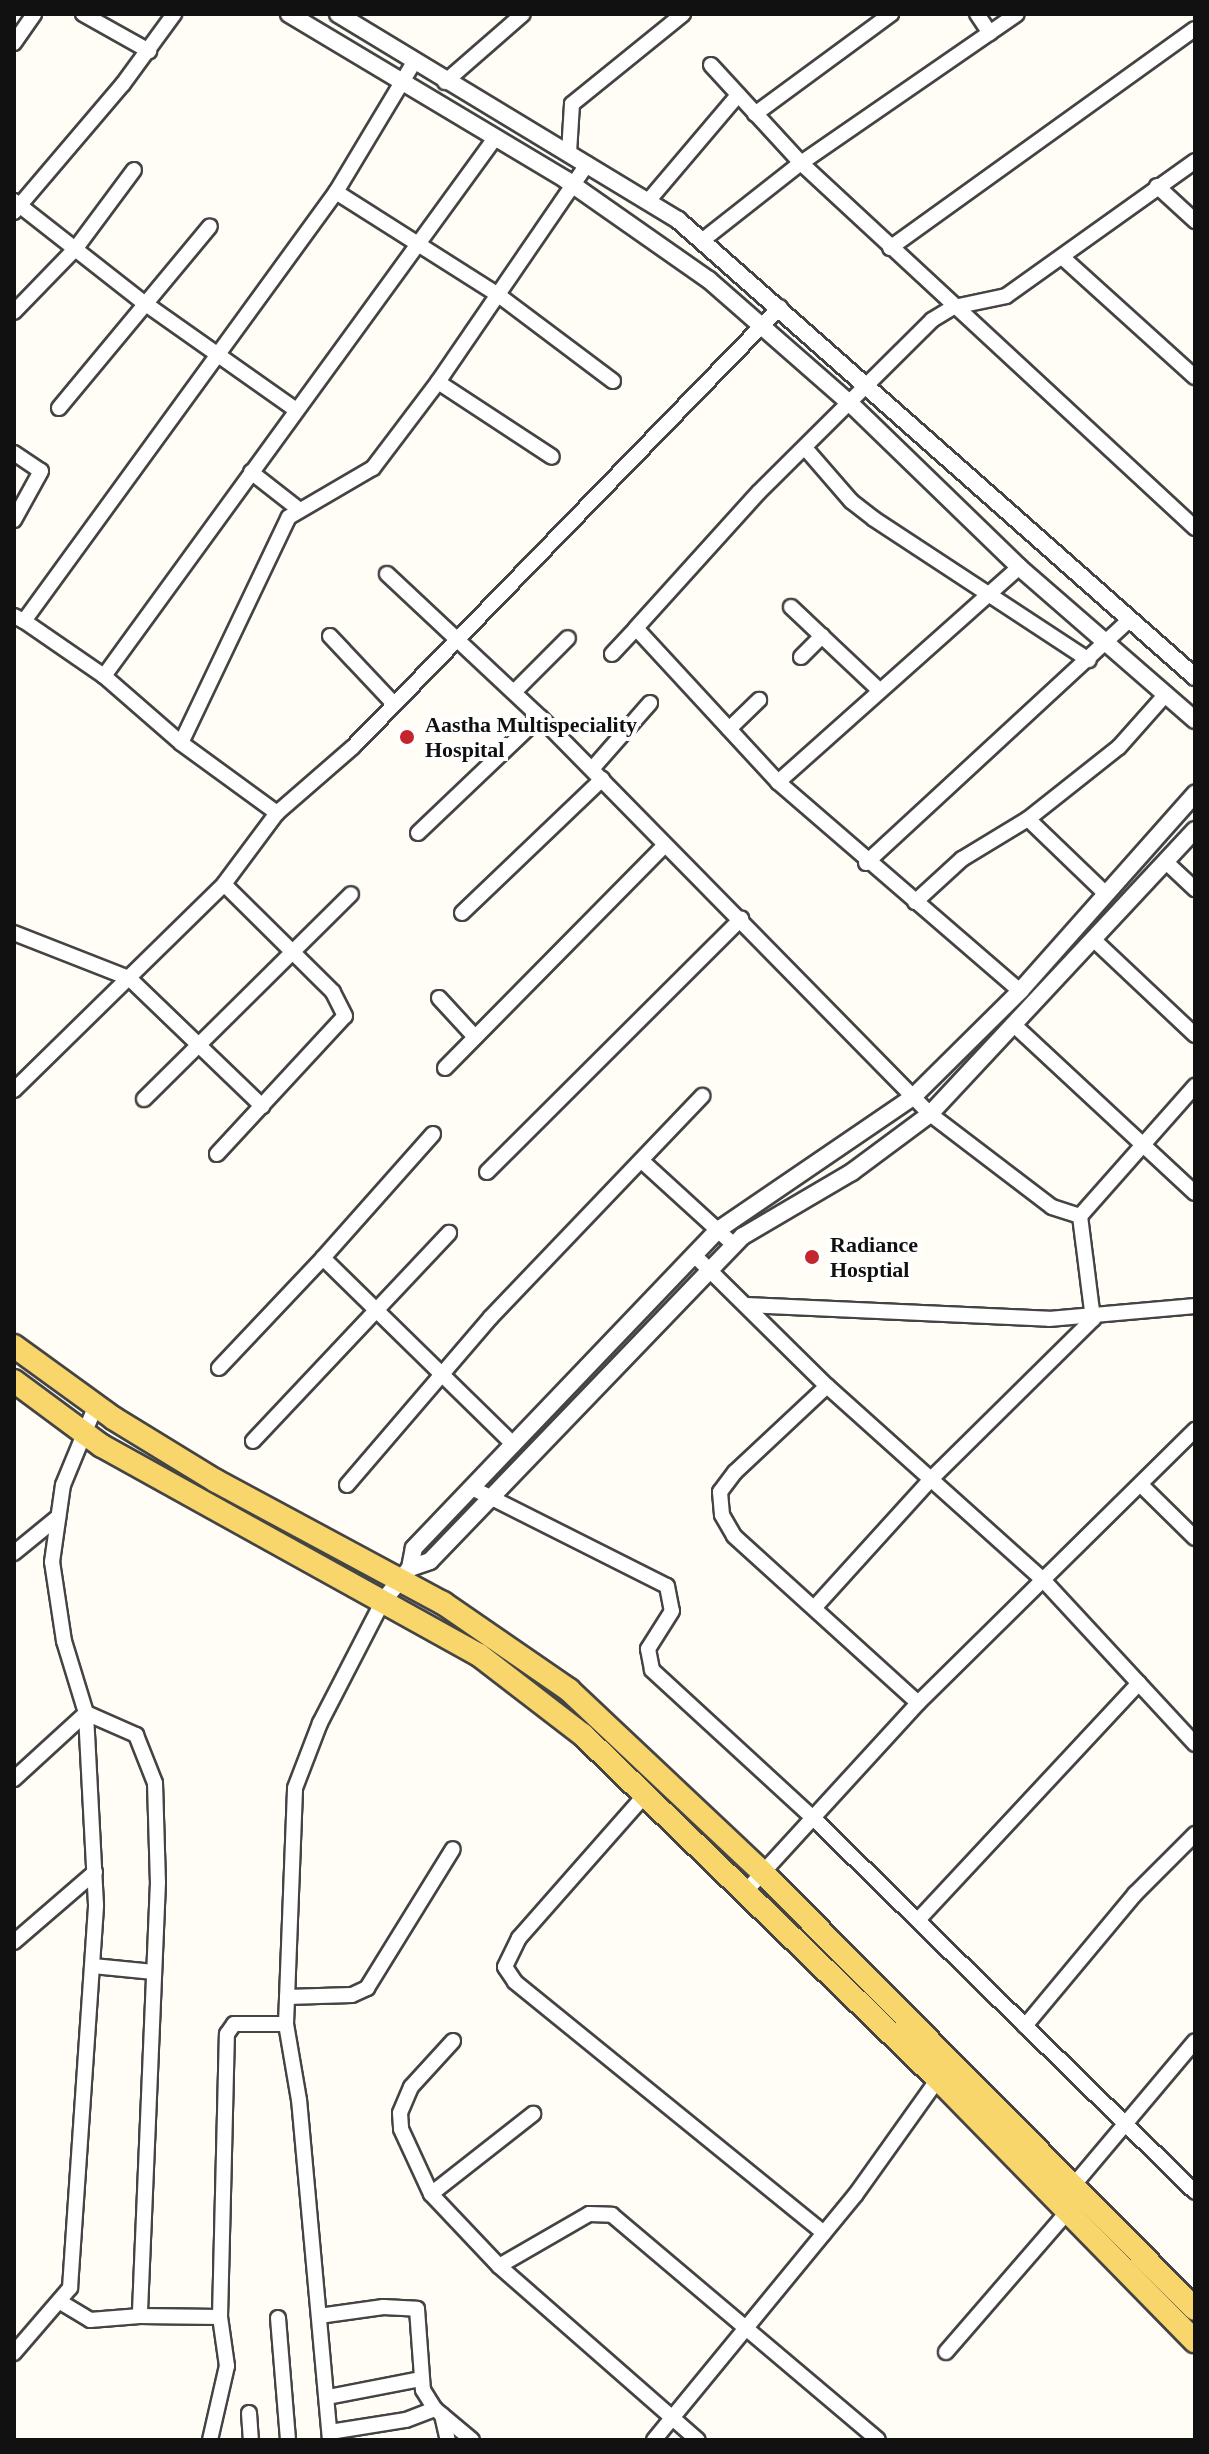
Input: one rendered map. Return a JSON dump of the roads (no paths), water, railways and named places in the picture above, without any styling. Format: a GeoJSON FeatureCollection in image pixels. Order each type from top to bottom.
{"type":"FeatureCollection","features":[{"type":"Feature","properties":{"kind":"main road"},"geometry":{"type":"LineString","coordinates":[[14,1346],[105,1412],[216,1481],[405,1574],[569,1690],[762,1872],[1068,2211],[1195,2341]]}},
{"type":"Feature","properties":{"kind":"main road"},"geometry":{"type":"LineString","coordinates":[[14,1381],[94,1440],[479,1655],[583,1735],[744,1893],[1073,2186],[1195,2309]]}},
{"type":"Feature","properties":{"kind":"street"},"geometry":{"type":"LineString","coordinates":[[14,43],[34,14]]}},
{"type":"Feature","properties":{"kind":"street"},"geometry":{"type":"LineString","coordinates":[[83,14],[149,51]]}},
{"type":"Feature","properties":{"kind":"street"},"geometry":{"type":"LineString","coordinates":[[174,14],[149,51],[16,206],[76,248],[143,302],[296,410]]}},
{"type":"Feature","properties":{"kind":"street"},"geometry":{"type":"LineString","coordinates":[[289,14],[569,183],[709,280],[852,405],[1019,567],[1195,720]]}},
{"type":"Feature","properties":{"kind":"street"},"geometry":{"type":"LineString","coordinates":[[338,14],[507,120],[649,200],[703,240],[871,385],[1011,518],[1195,677]]}},
{"type":"Feature","properties":{"kind":"street"},"geometry":{"type":"LineString","coordinates":[[569,153],[572,104],[683,14]]}},
{"type":"Feature","properties":{"kind":"street"},"geometry":{"type":"LineString","coordinates":[[755,114],[891,14]]}},
{"type":"Feature","properties":{"kind":"street"},"geometry":{"type":"LineString","coordinates":[[977,14],[990,33]]}},
{"type":"Feature","properties":{"kind":"street"},"geometry":{"type":"LineString","coordinates":[[703,240],[801,163],[1017,14]]}},
{"type":"Feature","properties":{"kind":"street"},"geometry":{"type":"LineString","coordinates":[[890,248],[1195,27],[1189,14]]}},
{"type":"Feature","properties":{"kind":"street"},"geometry":{"type":"LineString","coordinates":[[445,82],[521,15]]}},
{"type":"Feature","properties":{"kind":"street"},"geometry":{"type":"LineString","coordinates":[[277,813],[181,743],[104,676],[19,619],[336,192],[414,62]]}},
{"type":"Feature","properties":{"kind":"street"},"geometry":{"type":"LineString","coordinates":[[711,65],[801,163],[1195,528]]}},
{"type":"Feature","properties":{"kind":"street"},"geometry":{"type":"LineString","coordinates":[[649,200],[738,95]]}},
{"type":"Feature","properties":{"kind":"street"},"geometry":{"type":"LineString","coordinates":[[104,676],[495,138]]}},
{"type":"Feature","properties":{"kind":"street"},"geometry":{"type":"LineString","coordinates":[[612,654],[759,492],[852,405],[932,320],[954,307],[994,302],[1195,161]]}},
{"type":"Feature","properties":{"kind":"street"},"geometry":{"type":"LineString","coordinates":[[181,743],[283,528],[297,508],[373,468],[438,382],[569,183],[587,164]]}},
{"type":"Feature","properties":{"kind":"street"},"geometry":{"type":"LineString","coordinates":[[14,312],[76,248],[134,170]]}},
{"type":"Feature","properties":{"kind":"street"},"geometry":{"type":"LineString","coordinates":[[1157,186],[1195,221]]}},
{"type":"Feature","properties":{"kind":"street"},"geometry":{"type":"LineString","coordinates":[[336,192],[497,294],[613,381]]}},
{"type":"Feature","properties":{"kind":"street"},"geometry":{"type":"LineString","coordinates":[[59,408],[143,302],[210,226]]}},
{"type":"Feature","properties":{"kind":"street"},"geometry":{"type":"LineString","coordinates":[[1062,257],[1195,377]]}},
{"type":"Feature","properties":{"kind":"street"},"geometry":{"type":"LineString","coordinates":[[14,1090],[224,884],[277,813],[353,747],[780,307]]}},
{"type":"Feature","properties":{"kind":"street"},"geometry":{"type":"LineString","coordinates":[[438,382],[552,457]]}},
{"type":"Feature","properties":{"kind":"street"},"geometry":{"type":"LineString","coordinates":[[806,449],[851,501],[1089,660]]}},
{"type":"Feature","properties":{"kind":"street"},"geometry":{"type":"LineString","coordinates":[[14,453],[41,471],[14,520]]}},
{"type":"Feature","properties":{"kind":"street"},"geometry":{"type":"LineString","coordinates":[[251,472],[297,508]]}},
{"type":"Feature","properties":{"kind":"street"},"geometry":{"type":"LineString","coordinates":[[778,782],[878,689],[1019,567]]}},
{"type":"Feature","properties":{"kind":"street"},"geometry":{"type":"LineString","coordinates":[[387,574],[459,637],[540,717],[930,1114],[1052,1207],[1080,1216]]}},
{"type":"Feature","properties":{"kind":"street"},"geometry":{"type":"LineString","coordinates":[[791,607],[878,689]]}},
{"type":"Feature","properties":{"kind":"street"},"geometry":{"type":"LineString","coordinates":[[866,863],[1107,644],[1129,620]]}},
{"type":"Feature","properties":{"kind":"street"},"geometry":{"type":"LineString","coordinates":[[636,628],[778,782],[866,863],[1020,991]]}},
{"type":"Feature","properties":{"kind":"street"},"geometry":{"type":"LineString","coordinates":[[330,636],[394,704]]}},
{"type":"Feature","properties":{"kind":"street"},"geometry":{"type":"LineString","coordinates":[[801,657],[822,636]]}},
{"type":"Feature","properties":{"kind":"street"},"geometry":{"type":"LineString","coordinates":[[514,692],[568,638]]}},
{"type":"Feature","properties":{"kind":"street"},"geometry":{"type":"LineString","coordinates":[[915,902],[962,859],[1028,819],[1119,747],[1166,694]]}},
{"type":"Feature","properties":{"kind":"street"},"geometry":{"type":"LineString","coordinates":[[729,729],[759,700]]}},
{"type":"Feature","properties":{"kind":"street"},"geometry":{"type":"LineString","coordinates":[[462,913],[597,774],[650,703]]}},
{"type":"Feature","properties":{"kind":"street"},"geometry":{"type":"LineString","coordinates":[[418,833],[540,717]]}},
{"type":"Feature","properties":{"kind":"street"},"geometry":{"type":"LineString","coordinates":[[438,2412],[363,2434],[330,2436],[299,2100],[286,2024],[298,1771],[383,1601],[405,1574],[414,1548],[718,1230],[913,1097],[1020,991],[1195,794]]}},
{"type":"Feature","properties":{"kind":"street"},"geometry":{"type":"LineString","coordinates":[[1028,819],[1106,894]]}},
{"type":"Feature","properties":{"kind":"street"},"geometry":{"type":"LineString","coordinates":[[405,1574],[430,1561],[734,1245],[761,1222],[891,1146],[930,1114],[1195,830]]}},
{"type":"Feature","properties":{"kind":"street"},"geometry":{"type":"LineString","coordinates":[[445,1068],[664,846]]}},
{"type":"Feature","properties":{"kind":"street"},"geometry":{"type":"LineString","coordinates":[[1166,862],[1195,889]]}},
{"type":"Feature","properties":{"kind":"street"},"geometry":{"type":"LineString","coordinates":[[217,1154],[345,1016],[333,992],[224,884]]}},
{"type":"Feature","properties":{"kind":"street"},"geometry":{"type":"LineString","coordinates":[[144,1099],[351,894]]}},
{"type":"Feature","properties":{"kind":"street"},"geometry":{"type":"LineString","coordinates":[[487,1172],[741,919]]}},
{"type":"Feature","properties":{"kind":"street"},"geometry":{"type":"LineString","coordinates":[[16,938],[129,978],[262,1106]]}},
{"type":"Feature","properties":{"kind":"street"},"geometry":{"type":"LineString","coordinates":[[1093,939],[1195,1035]]}},
{"type":"Feature","properties":{"kind":"street"},"geometry":{"type":"LineString","coordinates":[[439,998],[475,1037]]}},
{"type":"Feature","properties":{"kind":"street"},"geometry":{"type":"LineString","coordinates":[[1013,1024],[1195,1193]]}},
{"type":"Feature","properties":{"kind":"street"},"geometry":{"type":"LineString","coordinates":[[1093,1319],[1080,1216],[1140,1142],[1195,1086]]}},
{"type":"Feature","properties":{"kind":"street"},"geometry":{"type":"LineString","coordinates":[[347,1485],[442,1373],[702,1096]]}},
{"type":"Feature","properties":{"kind":"street"},"geometry":{"type":"LineString","coordinates":[[219,1368],[323,1258],[433,1134]]}},
{"type":"Feature","properties":{"kind":"street"},"geometry":{"type":"LineString","coordinates":[[643,1162],[734,1245]]}},
{"type":"Feature","properties":{"kind":"street"},"geometry":{"type":"LineString","coordinates":[[253,1441],[378,1313],[449,1233]]}},
{"type":"Feature","properties":{"kind":"street"},"geometry":{"type":"LineString","coordinates":[[694,1255],[827,1386],[933,1477],[1044,1581],[1195,1744]]}},
{"type":"Feature","properties":{"kind":"street"},"geometry":{"type":"LineString","coordinates":[[323,1258],[514,1445]]}},
{"type":"Feature","properties":{"kind":"street"},"geometry":{"type":"LineString","coordinates":[[746,1305],[1093,1319],[1195,1306]]}},
{"type":"Feature","properties":{"kind":"street"},"geometry":{"type":"LineString","coordinates":[[815,1607],[933,1477],[1093,1319]]}},
{"type":"Feature","properties":{"kind":"street"},"geometry":{"type":"LineString","coordinates":[[827,1386],[735,1472],[720,1492],[722,1515],[734,1536],[918,1703]]}},
{"type":"Feature","properties":{"kind":"street"},"geometry":{"type":"LineString","coordinates":[[14,2353],[46,2314],[62,2303],[70,2288],[93,1966],[95,1872],[86,1713],[64,1641],[52,1562],[63,1485],[94,1440],[105,1412]]}},
{"type":"Feature","properties":{"kind":"street"},"geometry":{"type":"LineString","coordinates":[[744,1893],[811,1816],[918,1703],[1142,1486],[1195,1430]]}},
{"type":"Feature","properties":{"kind":"street"},"geometry":{"type":"LineString","coordinates":[[1142,1486],[1195,1538]]}},
{"type":"Feature","properties":{"kind":"street"},"geometry":{"type":"LineString","coordinates":[[472,1488],[667,1586],[672,1611],[648,1649],[652,1670],[811,1816],[1195,2192]]}},
{"type":"Feature","properties":{"kind":"street"},"geometry":{"type":"LineString","coordinates":[[14,1553],[58,1517]]}},
{"type":"Feature","properties":{"kind":"street"},"geometry":{"type":"LineString","coordinates":[[918,1920],[1139,1683]]}},
{"type":"Feature","properties":{"kind":"street"},"geometry":{"type":"LineString","coordinates":[[14,1779],[86,1713]]}},
{"type":"Feature","properties":{"kind":"street"},"geometry":{"type":"LineString","coordinates":[[86,1713],[128,1727],[136,1735],[155,1783],[154,1972],[140,2316]]}},
{"type":"Feature","properties":{"kind":"street"},"geometry":{"type":"LineString","coordinates":[[645,1795],[519,1938],[505,1967],[515,1982],[824,2233]]}},
{"type":"Feature","properties":{"kind":"street"},"geometry":{"type":"LineString","coordinates":[[1025,2026],[1135,1894],[1195,1834]]}},
{"type":"Feature","properties":{"kind":"street"},"geometry":{"type":"LineString","coordinates":[[287,1997],[352,1995],[367,1988],[453,1849]]}},
{"type":"Feature","properties":{"kind":"street"},"geometry":{"type":"LineString","coordinates":[[14,1942],[95,1872]]}},
{"type":"Feature","properties":{"kind":"street"},"geometry":{"type":"LineString","coordinates":[[93,1966],[154,1972]]}},
{"type":"Feature","properties":{"kind":"street"},"geometry":{"type":"LineString","coordinates":[[210,2440],[227,2366],[220,2317],[226,2045],[241,2024],[286,2024]]}},
{"type":"Feature","properties":{"kind":"street"},"geometry":{"type":"LineString","coordinates":[[453,2041],[411,2087],[400,2113],[401,2129],[431,2194],[499,2266],[698,2440]]}},
{"type":"Feature","properties":{"kind":"street"},"geometry":{"type":"LineString","coordinates":[[1073,2186],[1122,2121],[1195,2041]]}},
{"type":"Feature","properties":{"kind":"street"},"geometry":{"type":"LineString","coordinates":[[654,2440],[824,2233],[944,2071]]}},
{"type":"Feature","properties":{"kind":"street"},"geometry":{"type":"LineString","coordinates":[[431,2194],[533,2114]]}},
{"type":"Feature","properties":{"kind":"street"},"geometry":{"type":"LineString","coordinates":[[499,2266],[589,2214],[603,2211],[878,2440]]}},
{"type":"Feature","properties":{"kind":"street"},"geometry":{"type":"LineString","coordinates":[[946,2352],[1068,2211]]}},
{"type":"Feature","properties":{"kind":"street"},"geometry":{"type":"LineString","coordinates":[[62,2303],[90,2320],[140,2316],[220,2317]]}},
{"type":"Feature","properties":{"kind":"street"},"geometry":{"type":"LineString","coordinates":[[319,2316],[383,2307],[417,2309],[424,2355],[421,2379],[448,2440]]}},
{"type":"Feature","properties":{"kind":"street"},"geometry":{"type":"LineString","coordinates":[[278,2318],[288,2440]]}},
{"type":"Feature","properties":{"kind":"street"},"geometry":{"type":"LineString","coordinates":[[328,2397],[421,2379]]}},
{"type":"Feature","properties":{"kind":"street"},"geometry":{"type":"LineString","coordinates":[[438,2412],[472,2440]]}},
{"type":"Feature","properties":{"kind":"street"},"geometry":{"type":"LineString","coordinates":[[249,2413],[251,2440]]}},
{"type":"Feature","properties":{"kind":"place","name":"Aastha Multispeciality Hospital"},"geometry":{"type":"Point","coordinates":[407,737]}},
{"type":"Feature","properties":{"kind":"place","name":"Radiance Hosptial"},"geometry":{"type":"Point","coordinates":[812,1257]}}]}
